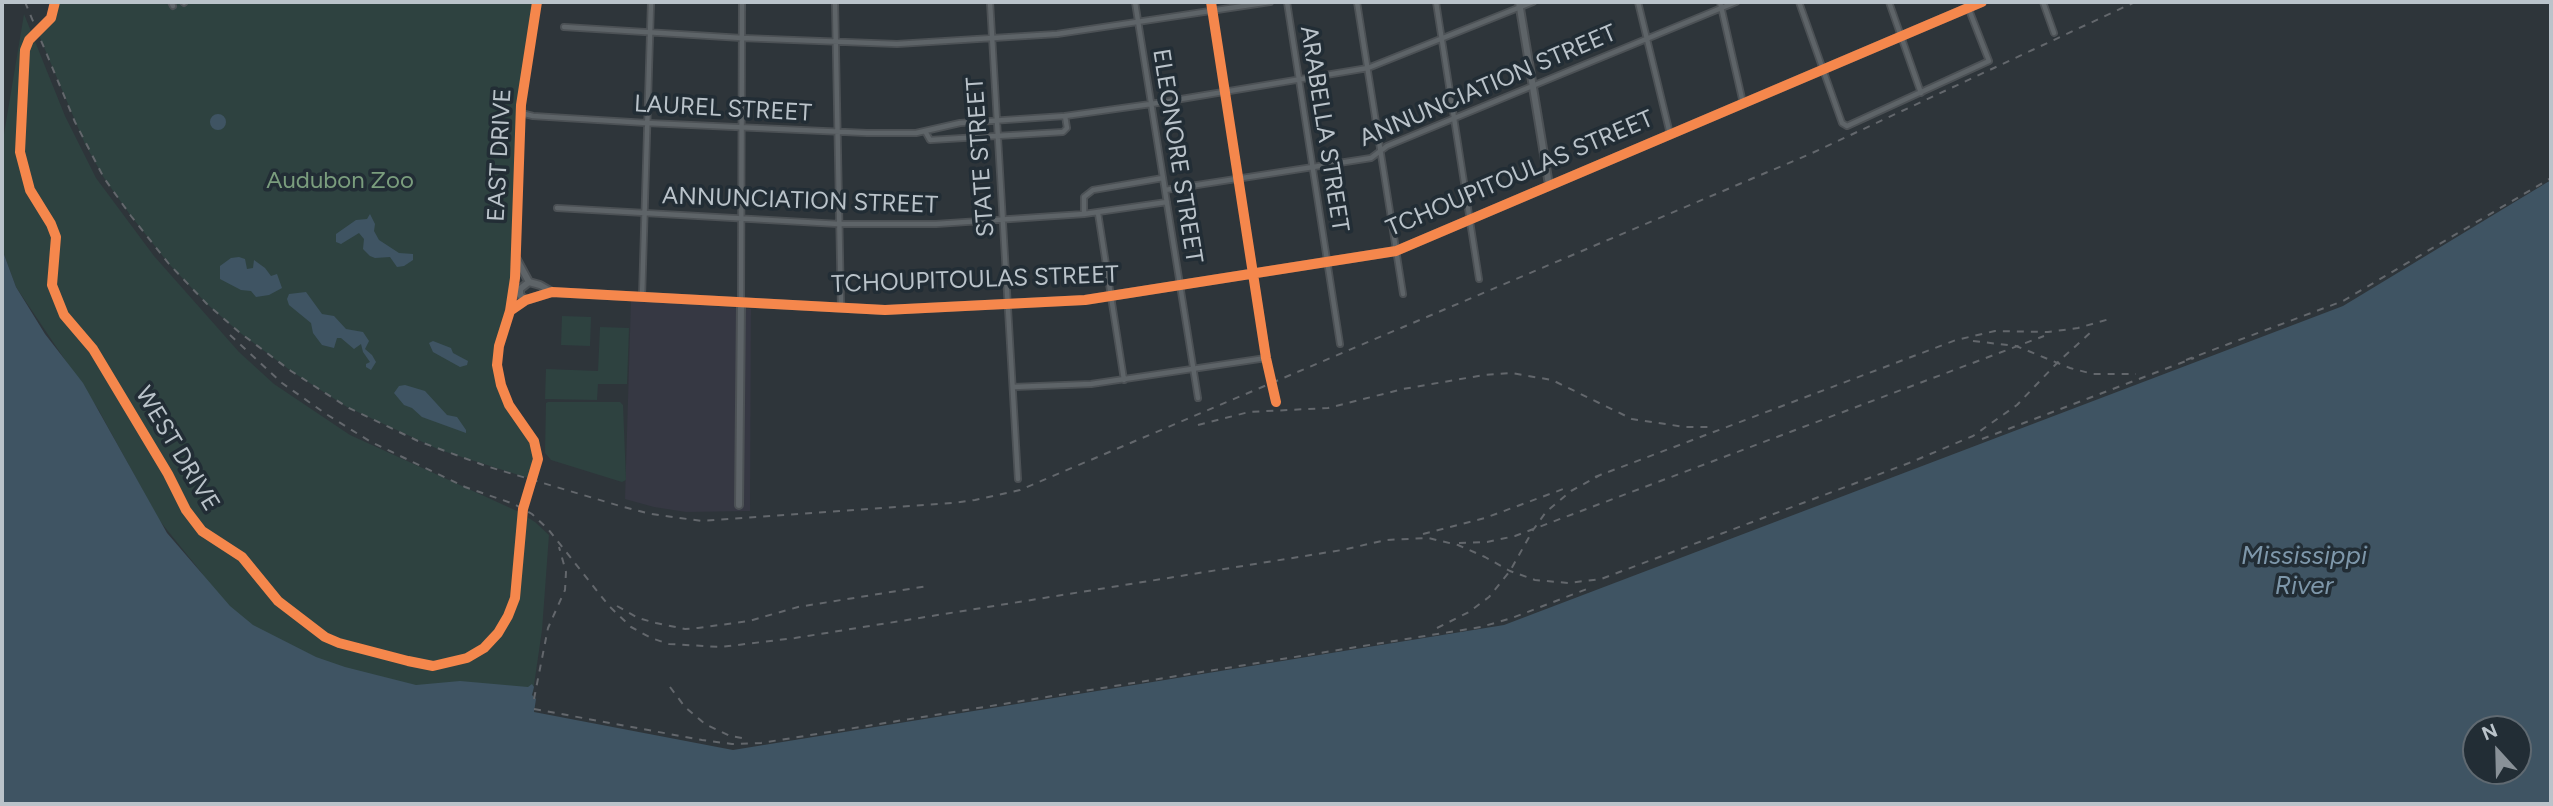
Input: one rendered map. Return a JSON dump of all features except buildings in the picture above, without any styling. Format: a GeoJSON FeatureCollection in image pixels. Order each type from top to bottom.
{"type":"FeatureCollection","features":[{"type":"Feature","properties":{"kind":"street","name":"WEST DRIVE"},"geometry":{"type":"LineString","coordinates":[[55,2],[51,18],[29,40],[25,50],[20,142],[21,162],[30,190],[56,237],[51,273],[54,294],[64,315],[93,349],[202,531],[242,557],[278,601],[325,637],[339,643],[433,666],[467,658],[484,648],[498,633],[508,616],[515,598],[523,509],[538,459],[537,448],[530,433],[509,404],[497,374],[497,354],[510,311]]}},
{"type":"Feature","properties":{"kind":"street","name":"EAST DRIVE"},"geometry":{"type":"LineString","coordinates":[[510,311],[516,258],[521,113],[537,2]]}},
{"type":"Feature","properties":{"kind":"street"},"geometry":{"type":"LineString","coordinates":[[642,297],[651,2]]}},
{"type":"Feature","properties":{"kind":"street"},"geometry":{"type":"LineString","coordinates":[[739,505],[742,2]]}},
{"type":"Feature","properties":{"kind":"street"},"geometry":{"type":"LineString","coordinates":[[835,2],[841,308]]}},
{"type":"Feature","properties":{"kind":"street","name":"STATE STREET"},"geometry":{"type":"LineString","coordinates":[[990,2],[1018,479]]}},
{"type":"Feature","properties":{"kind":"street","name":"ELEONORE STREET"},"geometry":{"type":"LineString","coordinates":[[1135,2],[1198,398]]}},
{"type":"Feature","properties":{"kind":"street"},"geometry":{"type":"LineString","coordinates":[[1210,2],[1269,372]]}},
{"type":"Feature","properties":{"kind":"street"},"geometry":{"type":"LineString","coordinates":[[564,27],[897,44],[1057,34],[1270,2]]}},
{"type":"Feature","properties":{"kind":"street","name":"ARABELLA STREET"},"geometry":{"type":"LineString","coordinates":[[1287,2],[1340,344]]}},
{"type":"Feature","properties":{"kind":"street"},"geometry":{"type":"LineString","coordinates":[[1357,2],[1403,295]]}},
{"type":"Feature","properties":{"kind":"street"},"geometry":{"type":"LineString","coordinates":[[1436,2],[1479,279]]}},
{"type":"Feature","properties":{"kind":"street","name":"LAUREL STREET"},"geometry":{"type":"LineString","coordinates":[[521,113],[647,123],[867,133],[925,131],[960,123],[1065,116],[1368,68],[1519,4],[1533,2]]}},
{"type":"Feature","properties":{"kind":"street"},"geometry":{"type":"LineString","coordinates":[[1638,2],[1670,134]]}},
{"type":"Feature","properties":{"kind":"street","name":"ANNUNCIATION STREET"},"geometry":{"type":"LineString","coordinates":[[1165,190],[1371,158],[1381,150],[1721,4],[1736,2]]}},
{"type":"Feature","properties":{"kind":"street"},"geometry":{"type":"LineString","coordinates":[[1799,2],[1844,125],[1851,126],[1989,61],[1967,5]]}},
{"type":"Feature","properties":{"kind":"street"},"geometry":{"type":"LineString","coordinates":[[1889,2],[1921,93]]}},
{"type":"Feature","properties":{"kind":"street","name":"TCHOUPITOULAS STREET"},"geometry":{"type":"LineString","coordinates":[[510,311],[526,300],[552,292],[885,310],[1111,298],[1396,251],[1901,36],[1967,5],[1982,2]]}},
{"type":"Feature","properties":{"kind":"street"},"geometry":{"type":"LineString","coordinates":[[2043,2],[2054,33]]}},
{"type":"Feature","properties":{"kind":"street"},"geometry":{"type":"LineString","coordinates":[[1519,4],[1549,185]]}},
{"type":"Feature","properties":{"kind":"street"},"geometry":{"type":"LineString","coordinates":[[1721,4],[1743,103]]}},
{"type":"Feature","properties":{"kind":"street","name":"LAUREL STREET"},"geometry":{"type":"LineString","coordinates":[[925,131],[930,140],[1063,132],[1067,128],[1065,116]]}},
{"type":"Feature","properties":{"kind":"street"},"geometry":{"type":"LineString","coordinates":[[1084,214],[1084,197],[1093,190],[1163,178]]}},
{"type":"Feature","properties":{"kind":"street","name":"ANNUNCIATION STREET"},"geometry":{"type":"LineString","coordinates":[[557,208],[839,224],[936,224],[1098,213],[1167,202]]}},
{"type":"Feature","properties":{"kind":"street"},"geometry":{"type":"LineString","coordinates":[[1098,213],[1124,380]]}},
{"type":"Feature","properties":{"kind":"street"},"geometry":{"type":"LineString","coordinates":[[516,258],[529,282],[520,289],[520,295],[526,300]]}},
{"type":"Feature","properties":{"kind":"street","name":"TCHOUPITOULAS STREET"},"geometry":{"type":"LineString","coordinates":[[529,282],[552,292]]}},
{"type":"Feature","properties":{"kind":"street"},"geometry":{"type":"LineString","coordinates":[[1013,387],[1124,380],[1266,358]]}},
{"type":"Feature","properties":{"kind":"shaded area"},"geometry":{"type":"Polygon","coordinates":[[[631,300],[751,309],[750,511],[686,512],[625,499],[631,300]]]}},
{"type":"Feature","properties":{"kind":"green space","name":"Audubon Zoo"},"geometry":{"type":"Polygon","coordinates":[[[55,2],[537,2],[521,114],[513,289],[497,365],[509,404],[534,441],[538,459],[531,479],[440,450],[347,407],[291,371],[207,304],[169,264],[131,216],[104,178],[85,144],[38,33],[51,18],[55,2]]]}},
{"type":"Feature","properties":{"kind":"green space"},"geometry":{"type":"Polygon","coordinates":[[[24,14],[65,116],[96,178],[154,256],[239,352],[274,384],[350,435],[517,511],[549,535],[542,630],[533,692],[505,700],[257,665],[201,572],[159,520],[98,409],[16,287],[2,249],[2,146],[24,14]]]}},
{"type":"Feature","properties":{"kind":"green space"},"geometry":{"type":"Polygon","coordinates":[[[562,316],[591,317],[590,346],[561,345],[562,316]]]}},
{"type":"Feature","properties":{"kind":"green space"},"geometry":{"type":"Polygon","coordinates":[[[600,327],[629,328],[627,384],[598,384],[597,400],[545,399],[546,369],[598,371],[600,327]]]}},
{"type":"Feature","properties":{"kind":"green space"},"geometry":{"type":"Polygon","coordinates":[[[548,402],[620,402],[623,405],[626,480],[622,482],[551,460],[545,453],[548,402]]]}},
{"type":"Feature","properties":{"kind":"water"},"geometry":{"type":"Polygon","coordinates":[[[215,114],[221,114],[226,122],[224,128],[215,130],[210,125],[210,119],[215,114]]]}},
{"type":"Feature","properties":{"kind":"water","name":"Mississippi River"},"geometry":{"type":"Polygon","coordinates":[[[2551,180],[2551,804],[2,804],[2,249],[16,287],[45,334],[83,383],[167,533],[230,606],[253,625],[316,657],[416,685],[460,681],[528,687],[532,684],[532,695],[536,699],[534,712],[733,750],[1504,625],[2343,306],[2551,180]]]}},
{"type":"Feature","properties":{"kind":"water"},"geometry":{"type":"Polygon","coordinates":[[[370,214],[379,240],[399,253],[413,254],[413,260],[397,267],[390,257],[370,256],[363,249],[364,239],[359,233],[341,244],[336,242],[336,234],[356,220],[367,219],[370,214]]]}},
{"type":"Feature","properties":{"kind":"water"},"geometry":{"type":"Polygon","coordinates":[[[231,258],[245,259],[247,269],[253,268],[254,260],[271,276],[277,274],[282,288],[269,295],[256,297],[251,291],[241,290],[220,279],[220,266],[231,258]]]}},
{"type":"Feature","properties":{"kind":"water"},"geometry":{"type":"Polygon","coordinates":[[[306,292],[322,314],[334,316],[346,329],[363,332],[369,341],[365,349],[376,362],[371,370],[366,367],[370,362],[361,344],[354,349],[341,338],[337,338],[334,348],[322,345],[313,333],[311,323],[289,305],[287,299],[289,294],[306,292]]]}},
{"type":"Feature","properties":{"kind":"water"},"geometry":{"type":"Polygon","coordinates":[[[433,341],[451,348],[453,353],[468,361],[467,365],[460,367],[433,352],[429,343],[433,341]]]}},
{"type":"Feature","properties":{"kind":"water"},"geometry":{"type":"Polygon","coordinates":[[[405,385],[425,391],[447,415],[457,417],[466,433],[422,417],[404,405],[394,393],[399,386],[405,385]]]}},
{"type":"Feature","properties":{"kind":"railway"},"geometry":{"type":"LineString","coordinates":[[25,2],[75,122],[104,178],[169,264],[207,304],[239,332],[291,371],[347,407],[418,441],[486,466],[620,506],[651,514],[702,521],[952,503],[1020,490],[1810,154],[2135,2]]}},
{"type":"Feature","properties":{"kind":"railway"},"geometry":{"type":"LineString","coordinates":[[2186,360],[2343,301],[2551,178]]}},
{"type":"Feature","properties":{"kind":"railway"},"geometry":{"type":"LineString","coordinates":[[1595,477],[1956,340],[1995,331],[2048,332],[2078,328],[2113,318]]}},
{"type":"Feature","properties":{"kind":"railway"},"geometry":{"type":"LineString","coordinates":[[230,335],[282,383],[371,442],[465,487],[514,504],[532,514],[548,529],[609,606],[631,627],[669,644],[721,647],[795,638],[1342,550],[1386,540],[1428,538],[1458,545],[1510,571],[1535,580],[1568,583],[1601,579],[1909,463],[1973,436],[2017,405],[2091,332]]}},
{"type":"Feature","properties":{"kind":"railway"},"geometry":{"type":"LineString","coordinates":[[1459,543],[1487,542],[1515,536],[2044,336]]}},
{"type":"Feature","properties":{"kind":"railway"},"geometry":{"type":"LineString","coordinates":[[1973,341],[2016,346],[2070,368],[2093,374],[2136,374]]}},
{"type":"Feature","properties":{"kind":"railway"},"geometry":{"type":"LineString","coordinates":[[1982,439],[2194,358]]}},
{"type":"Feature","properties":{"kind":"railway"},"geometry":{"type":"LineString","coordinates":[[1198,425],[1249,412],[1328,408],[1403,389],[1511,373],[1552,380],[1632,419],[1685,427],[1714,427]]}},
{"type":"Feature","properties":{"kind":"railway"},"geometry":{"type":"LineString","coordinates":[[1437,628],[1469,612],[1489,597],[1510,571],[1546,512],[1571,491],[1602,474]]}},
{"type":"Feature","properties":{"kind":"railway"},"geometry":{"type":"LineString","coordinates":[[1423,534],[1485,518],[1566,488]]}},
{"type":"Feature","properties":{"kind":"railway"},"geometry":{"type":"LineString","coordinates":[[534,699],[548,628],[565,590],[566,572],[559,547]]}},
{"type":"Feature","properties":{"kind":"railway"},"geometry":{"type":"LineString","coordinates":[[617,606],[638,618],[685,629],[749,621],[798,607],[928,586]]}},
{"type":"Feature","properties":{"kind":"railway"},"geometry":{"type":"LineString","coordinates":[[534,709],[702,740],[732,744],[761,743],[1481,627],[1592,587]]}},
{"type":"Feature","properties":{"kind":"railway"},"geometry":{"type":"LineString","coordinates":[[670,687],[685,707],[705,724],[730,736],[742,738]]}},
{"type":"Feature","properties":{"kind":"cycle path"},"geometry":{"type":"LineString","coordinates":[[55,2],[51,18],[29,40],[25,50],[20,152],[30,190],[56,237],[52,285],[64,315],[93,349],[168,474],[186,510],[202,531],[242,557],[278,601],[325,637],[339,643],[433,666],[467,658],[484,648],[498,633],[508,616],[515,598],[523,509],[538,459],[534,441],[509,405],[497,365],[515,278],[521,105],[537,2]]}},
{"type":"Feature","properties":{"kind":"cycle path"},"geometry":{"type":"LineString","coordinates":[[1211,2],[1266,358],[1276,402]]}},
{"type":"Feature","properties":{"kind":"cycle path"},"geometry":{"type":"LineString","coordinates":[[510,311],[526,300],[552,292],[885,310],[1085,300],[1396,251],[1982,2]]}}]}
